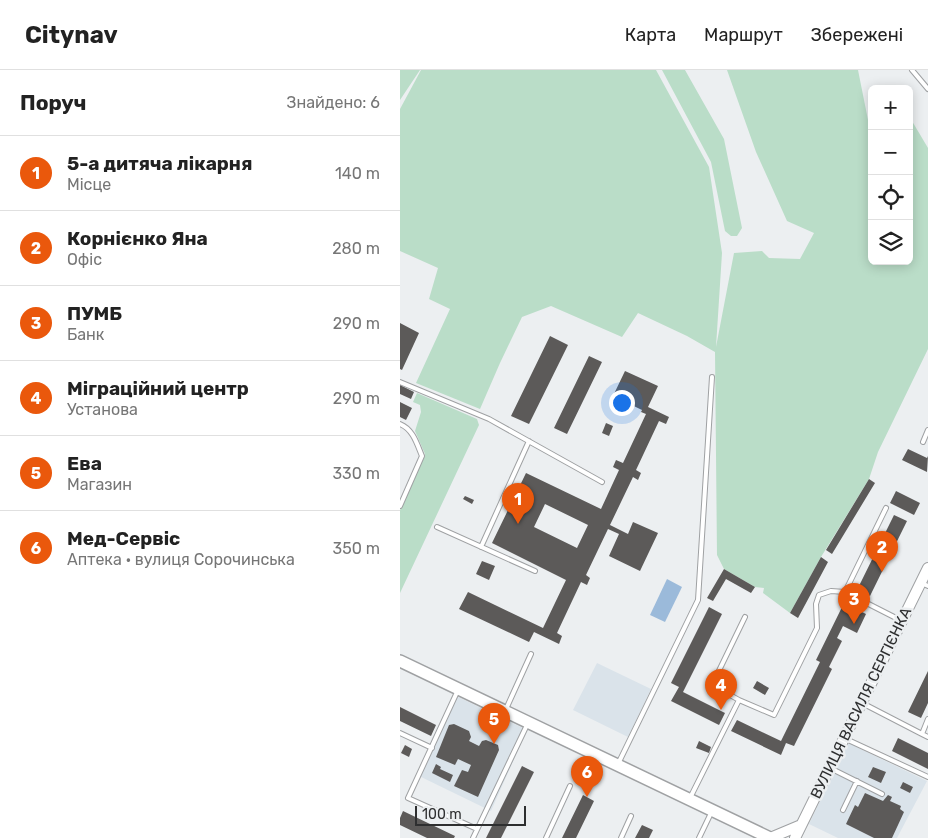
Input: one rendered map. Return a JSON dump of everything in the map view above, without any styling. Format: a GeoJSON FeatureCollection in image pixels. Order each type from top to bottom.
{"type":"FeatureCollection","features":[{"type":"Feature","properties":{"kind":"main road","name":"ВУЛИЦЯ ВАСИЛЯ СЕРГІЄНКА"},"geometry":{"type":"LineString","coordinates":[[795,838],[902,621],[924,585],[928,568]]}},
{"type":"Feature","properties":{"kind":"main road"},"geometry":{"type":"LineString","coordinates":[[400,661],[770,838],[801,825]]}},
{"type":"Feature","properties":{"kind":"lane"},"geometry":{"type":"LineString","coordinates":[[912,70],[928,89]]}},
{"type":"Feature","properties":{"kind":"lane"},"geometry":{"type":"LineString","coordinates":[[617,766],[698,600],[712,377]]}},
{"type":"Feature","properties":{"kind":"lane"},"geometry":{"type":"LineString","coordinates":[[400,382],[489,419],[602,482]]}},
{"type":"Feature","properties":{"kind":"lane"},"geometry":{"type":"LineString","coordinates":[[400,424],[412,433],[422,456],[400,506]]}},
{"type":"Feature","properties":{"kind":"lane"},"geometry":{"type":"LineString","coordinates":[[923,442],[928,430]]}},
{"type":"Feature","properties":{"kind":"lane"},"geometry":{"type":"LineString","coordinates":[[482,547],[529,441]]}},
{"type":"Feature","properties":{"kind":"lane"},"geometry":{"type":"LineString","coordinates":[[844,592],[886,508]]}},
{"type":"Feature","properties":{"kind":"lane"},"geometry":{"type":"LineString","coordinates":[[437,527],[535,571]]}},
{"type":"Feature","properties":{"kind":"lane"},"geometry":{"type":"LineString","coordinates":[[745,617],[712,685],[739,700],[774,715],[817,628],[816,604],[819,595],[831,591],[844,592],[902,621]]}},
{"type":"Feature","properties":{"kind":"lane"},"geometry":{"type":"LineString","coordinates":[[506,711],[531,654]]}},
{"type":"Feature","properties":{"kind":"lane"},"geometry":{"type":"LineString","coordinates":[[459,688],[408,798],[478,829]]}},
{"type":"Feature","properties":{"kind":"lane"},"geometry":{"type":"LineString","coordinates":[[689,800],[739,700]]}},
{"type":"Feature","properties":{"kind":"lane"},"geometry":{"type":"LineString","coordinates":[[862,703],[928,737]]}},
{"type":"Feature","properties":{"kind":"lane"},"geometry":{"type":"LineString","coordinates":[[922,734],[928,720]]}},
{"type":"Feature","properties":{"kind":"lane"},"geometry":{"type":"LineString","coordinates":[[473,838],[528,722]]}},
{"type":"Feature","properties":{"kind":"lane"},"geometry":{"type":"LineString","coordinates":[[400,733],[432,748]]}},
{"type":"Feature","properties":{"kind":"lane"},"geometry":{"type":"LineString","coordinates":[[844,738],[928,777]]}},
{"type":"Feature","properties":{"kind":"lane"},"geometry":{"type":"LineString","coordinates":[[830,768],[882,794]]}},
{"type":"Feature","properties":{"kind":"lane"},"geometry":{"type":"LineString","coordinates":[[843,810],[857,781]]}},
{"type":"Feature","properties":{"kind":"lane"},"geometry":{"type":"LineString","coordinates":[[546,838],[570,786]]}},
{"type":"Feature","properties":{"kind":"lane"},"geometry":{"type":"LineString","coordinates":[[699,838],[712,810]]}},
{"type":"Feature","properties":{"kind":"lane"},"geometry":{"type":"LineString","coordinates":[[621,838],[632,816]]}},
{"type":"Feature","properties":{"kind":"shaded area"},"geometry":{"type":"Polygon","coordinates":[[[597,663],[651,689],[628,737],[573,710],[597,663]]]}},
{"type":"Feature","properties":{"kind":"shaded area"},"geometry":{"type":"Polygon","coordinates":[[[454,695],[527,730],[491,811],[417,775],[454,695]]]}},
{"type":"Feature","properties":{"kind":"shaded area"},"geometry":{"type":"Polygon","coordinates":[[[848,743],[927,781],[897,838],[838,838],[809,824],[848,743]]]}},
{"type":"Feature","properties":{"kind":"green space"},"geometry":{"type":"Polygon","coordinates":[[[400,70],[420,70],[400,100],[400,70]]]}},
{"type":"Feature","properties":{"kind":"green space"},"geometry":{"type":"Polygon","coordinates":[[[421,70],[656,70],[709,167],[722,253],[716,347],[734,253],[762,251],[769,258],[800,259],[814,233],[787,221],[756,152],[727,70],[858,70],[868,120],[868,265],[913,265],[913,123],[928,148],[928,349],[878,452],[869,479],[821,557],[790,613],[763,593],[764,588],[755,587],[724,569],[717,555],[715,352],[687,336],[638,313],[622,337],[551,306],[522,317],[480,409],[416,383],[450,309],[429,299],[438,268],[400,251],[400,109],[421,70]]]}},
{"type":"Feature","properties":{"kind":"green space"},"geometry":{"type":"Polygon","coordinates":[[[662,70],[685,70],[724,139],[742,228],[737,236],[731,236],[725,231],[711,162],[662,70]]]}},
{"type":"Feature","properties":{"kind":"green space"},"geometry":{"type":"Polygon","coordinates":[[[417,393],[477,419],[479,425],[400,593],[400,510],[425,454],[415,431],[421,412],[420,405],[413,402],[417,393]]]}},
{"type":"Feature","properties":{"kind":"water"},"geometry":{"type":"Polygon","coordinates":[[[667,579],[682,587],[665,622],[650,615],[667,579]]]}},
{"type":"Feature","properties":{"kind":"building"},"geometry":{"type":"Polygon","coordinates":[[[400,323],[419,333],[402,370],[400,369],[400,323]]]}},
{"type":"Feature","properties":{"kind":"building"},"geometry":{"type":"Polygon","coordinates":[[[550,336],[568,345],[529,424],[511,416],[550,336]]]}},
{"type":"Feature","properties":{"kind":"building"},"geometry":{"type":"Polygon","coordinates":[[[589,356],[602,362],[567,434],[554,428],[589,356]]]}},
{"type":"Feature","properties":{"kind":"building"},"geometry":{"type":"Polygon","coordinates":[[[625,371],[658,386],[648,407],[669,417],[666,424],[659,421],[636,470],[641,473],[638,480],[633,477],[610,525],[628,534],[633,522],[658,533],[640,571],[609,556],[619,534],[608,529],[586,575],[590,578],[587,585],[581,582],[557,633],[562,636],[559,644],[534,632],[529,642],[459,609],[468,592],[543,628],[566,580],[492,543],[526,473],[601,509],[619,470],[613,467],[616,460],[623,463],[646,414],[641,412],[642,410],[613,396],[625,371]],[[545,504],[534,527],[577,548],[588,525],[545,504]]]}},
{"type":"Feature","properties":{"kind":"building"},"geometry":{"type":"Polygon","coordinates":[[[400,385],[414,392],[411,399],[400,394],[400,385]]]}},
{"type":"Feature","properties":{"kind":"building"},"geometry":{"type":"Polygon","coordinates":[[[400,402],[412,408],[406,420],[400,417],[400,402]]]}},
{"type":"Feature","properties":{"kind":"building"},"geometry":{"type":"Polygon","coordinates":[[[606,423],[613,426],[609,436],[602,433],[606,423]]]}},
{"type":"Feature","properties":{"kind":"building"},"geometry":{"type":"Polygon","coordinates":[[[908,449],[927,458],[928,456],[927,472],[902,460],[908,449]]]}},
{"type":"Feature","properties":{"kind":"building"},"geometry":{"type":"Polygon","coordinates":[[[869,479],[875,483],[832,554],[826,550],[869,479]]]}},
{"type":"Feature","properties":{"kind":"building"},"geometry":{"type":"Polygon","coordinates":[[[896,491],[920,503],[914,515],[890,503],[896,491]]]}},
{"type":"Feature","properties":{"kind":"building"},"geometry":{"type":"Polygon","coordinates":[[[465,496],[474,500],[472,504],[463,499],[465,496]]]}},
{"type":"Feature","properties":{"kind":"building"},"geometry":{"type":"Polygon","coordinates":[[[894,515],[907,521],[870,596],[857,590],[894,515]]]}},
{"type":"Feature","properties":{"kind":"building"},"geometry":{"type":"Polygon","coordinates":[[[821,557],[828,562],[798,618],[790,613],[821,557]]]}},
{"type":"Feature","properties":{"kind":"building"},"geometry":{"type":"Polygon","coordinates":[[[482,561],[495,566],[489,580],[476,574],[482,561]]]}},
{"type":"Feature","properties":{"kind":"building"},"geometry":{"type":"Polygon","coordinates":[[[724,569],[755,587],[751,593],[726,579],[713,601],[707,598],[724,569]]]}},
{"type":"Feature","properties":{"kind":"building"},"geometry":{"type":"Polygon","coordinates":[[[844,603],[866,614],[857,633],[843,626],[837,638],[842,641],[829,667],[832,669],[794,746],[786,743],[781,755],[731,731],[737,720],[781,741],[820,662],[816,660],[844,603]]]}},
{"type":"Feature","properties":{"kind":"building"},"geometry":{"type":"Polygon","coordinates":[[[709,607],[722,614],[683,692],[725,713],[719,725],[671,701],[679,687],[671,683],[709,607]]]}},
{"type":"Feature","properties":{"kind":"building"},"geometry":{"type":"Polygon","coordinates":[[[928,671],[928,703],[921,718],[908,712],[928,671]]]}},
{"type":"Feature","properties":{"kind":"building"},"geometry":{"type":"Polygon","coordinates":[[[757,681],[769,688],[765,695],[753,688],[757,681]]]}},
{"type":"Feature","properties":{"kind":"building"},"geometry":{"type":"Polygon","coordinates":[[[400,707],[436,725],[431,736],[400,721],[400,707]]]}},
{"type":"Feature","properties":{"kind":"building"},"geometry":{"type":"Polygon","coordinates":[[[454,724],[469,731],[471,737],[469,741],[479,746],[482,741],[486,740],[498,745],[499,750],[478,797],[454,786],[462,770],[468,772],[471,765],[458,759],[455,765],[436,757],[449,725],[454,724]]]}},
{"type":"Feature","properties":{"kind":"building"},"geometry":{"type":"Polygon","coordinates":[[[898,738],[928,753],[928,769],[892,751],[898,738]]]}},
{"type":"Feature","properties":{"kind":"building"},"geometry":{"type":"Polygon","coordinates":[[[699,741],[711,747],[709,753],[696,748],[699,741]]]}},
{"type":"Feature","properties":{"kind":"building"},"geometry":{"type":"Polygon","coordinates":[[[405,745],[412,749],[409,757],[401,753],[405,745]]]}},
{"type":"Feature","properties":{"kind":"building"},"geometry":{"type":"Polygon","coordinates":[[[436,764],[441,767],[440,769],[453,775],[450,782],[432,773],[436,764]]]}},
{"type":"Feature","properties":{"kind":"building"},"geometry":{"type":"Polygon","coordinates":[[[522,766],[534,772],[501,838],[486,838],[522,766]]]}},
{"type":"Feature","properties":{"kind":"building"},"geometry":{"type":"Polygon","coordinates":[[[873,767],[886,772],[881,783],[868,777],[873,767]]]}},
{"type":"Feature","properties":{"kind":"building"},"geometry":{"type":"Polygon","coordinates":[[[903,782],[913,787],[910,793],[900,788],[903,782]]]}},
{"type":"Feature","properties":{"kind":"building"},"geometry":{"type":"Polygon","coordinates":[[[865,793],[883,801],[888,795],[892,797],[890,801],[901,806],[900,809],[904,812],[892,838],[874,838],[846,824],[855,805],[858,807],[865,793]]]}},
{"type":"Feature","properties":{"kind":"building"},"geometry":{"type":"Polygon","coordinates":[[[583,795],[594,801],[576,838],[562,838],[583,795]]]}},
{"type":"Feature","properties":{"kind":"building"},"geometry":{"type":"Polygon","coordinates":[[[403,811],[455,836],[454,838],[427,838],[400,825],[403,811]]]}},
{"type":"Feature","properties":{"kind":"building"},"geometry":{"type":"Polygon","coordinates":[[[642,825],[653,830],[649,838],[635,838],[642,825]]]}},
{"type":"Feature","properties":{"kind":"place","name":"5-а дитяча лікарня"},"geometry":{"type":"Point","coordinates":[518,524]}},
{"type":"Feature","properties":{"kind":"place","name":"Корнієнко Яна"},"geometry":{"type":"Point","coordinates":[882,572]}},
{"type":"Feature","properties":{"kind":"place","name":"ПУМБ"},"geometry":{"type":"Point","coordinates":[854,624]}},
{"type":"Feature","properties":{"kind":"place","name":"Міграційний центр"},"geometry":{"type":"Point","coordinates":[721,710]}},
{"type":"Feature","properties":{"kind":"place","name":"Ева"},"geometry":{"type":"Point","coordinates":[494,744]}},
{"type":"Feature","properties":{"kind":"place","name":"Мед-Сервіс"},"geometry":{"type":"Point","coordinates":[587,797]}}]}
